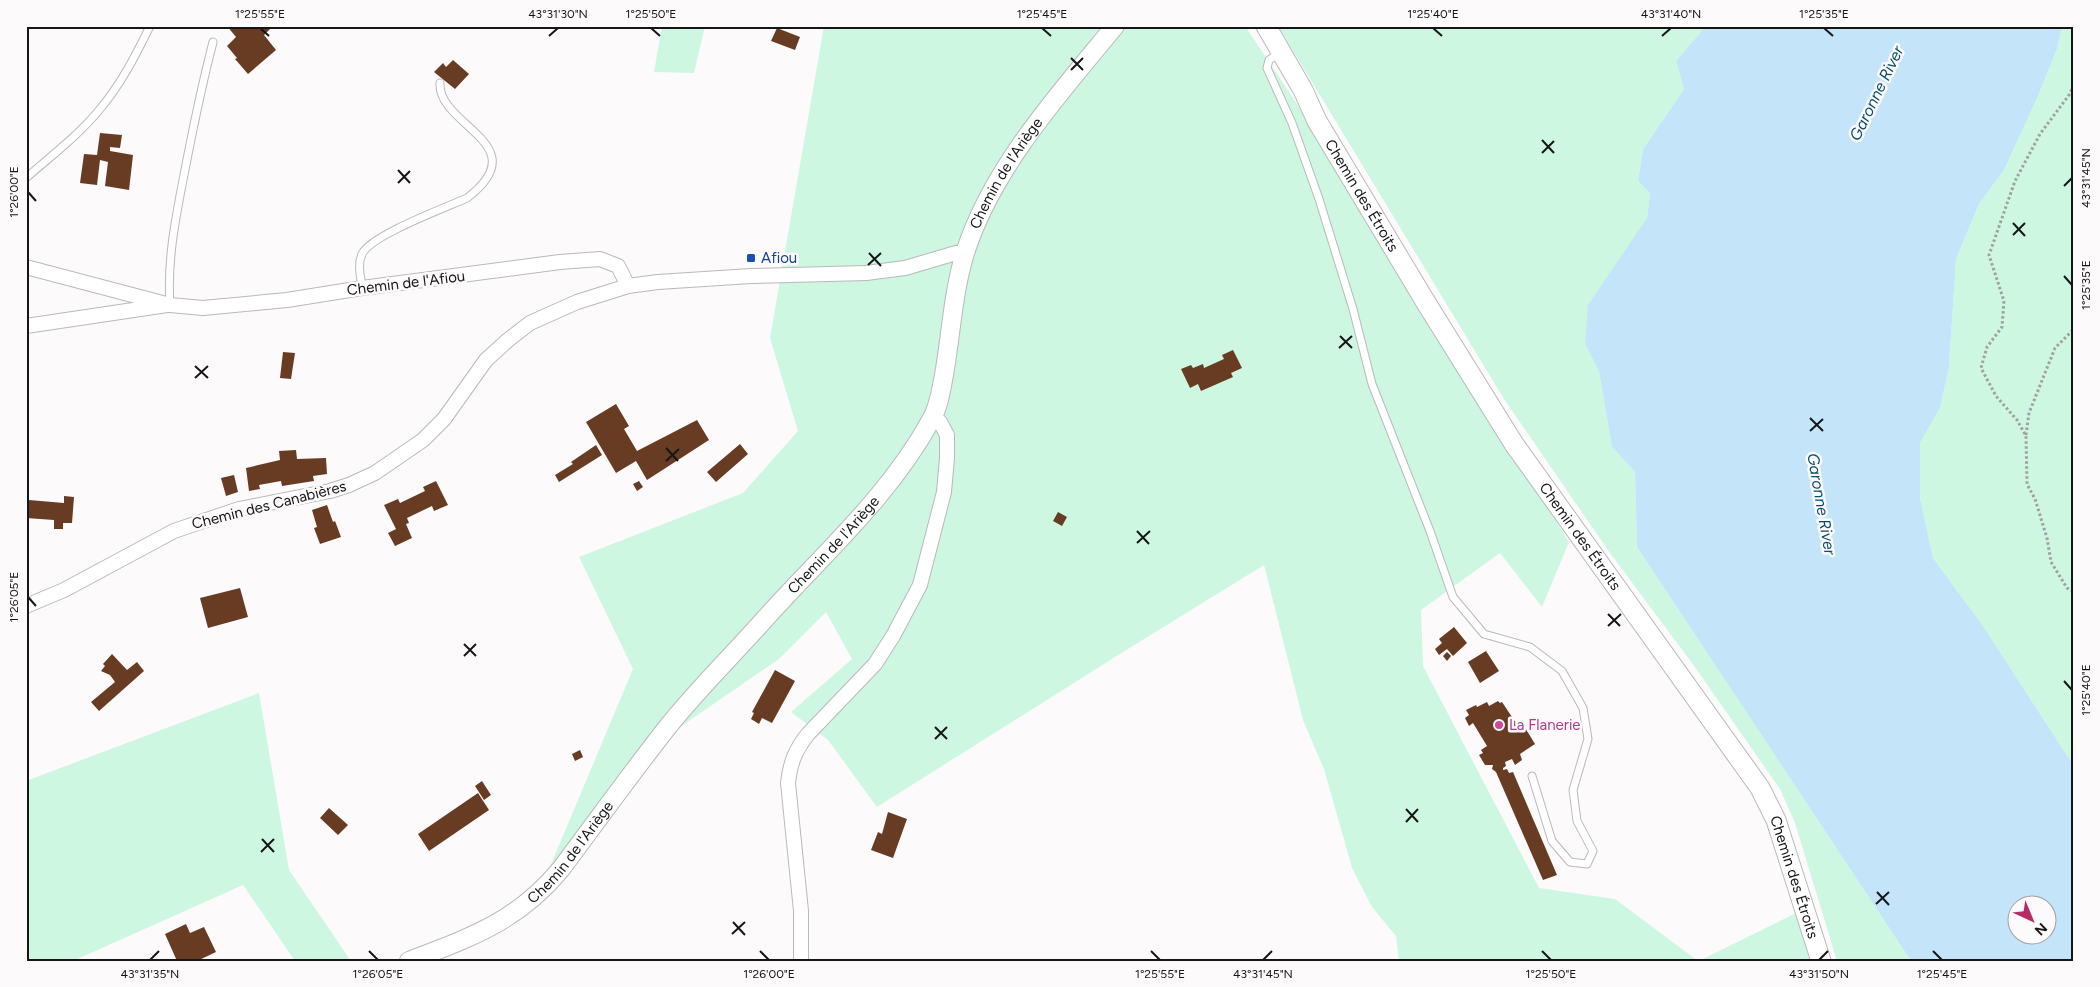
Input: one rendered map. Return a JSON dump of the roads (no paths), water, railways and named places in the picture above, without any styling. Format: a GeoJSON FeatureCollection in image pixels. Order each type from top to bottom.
{"type":"FeatureCollection","features":[{"type":"Feature","properties":{"kind":"main road","name":"Chemin des Étroits"},"geometry":{"type":"LineString","coordinates":[[1251,26],[1277,55]]}},
{"type":"Feature","properties":{"kind":"main road","name":"Chemin des Étroits"},"geometry":{"type":"LineString","coordinates":[[1266,26],[1277,55],[1297,95],[1317,121],[1514,444],[1760,788],[1776,820],[1821,961]]}},
{"type":"Feature","properties":{"kind":"street","name":"Chemin de l'Ariège"},"geometry":{"type":"LineString","coordinates":[[409,961],[493,927],[543,891],[562,869],[668,727],[891,480],[933,417],[943,381],[958,284],[965,254],[978,220],[1014,156],[1054,101],[1115,26]]}},
{"type":"Feature","properties":{"kind":"street","name":"Chemin des Canabières"},"geometry":{"type":"LineString","coordinates":[[26,606],[64,590],[174,530],[239,509],[330,491],[375,473],[423,440],[444,419],[486,360],[508,340],[530,323],[576,302],[628,286],[752,276],[866,273],[905,268],[956,253],[965,254]]}},
{"type":"Feature","properties":{"kind":"street","name":"Chemin de l'Afiou"},"geometry":{"type":"LineString","coordinates":[[26,267],[170,304],[203,308],[286,300],[560,262],[600,259],[618,266],[628,286]]}},
{"type":"Feature","properties":{"kind":"street","name":"Chemin de l'Afiou"},"geometry":{"type":"LineString","coordinates":[[26,326],[170,304]]}},
{"type":"Feature","properties":{"kind":"street"},"geometry":{"type":"LineString","coordinates":[[801,961],[801,911],[788,783],[790,765],[798,746],[808,734],[875,664],[893,636],[920,585],[944,492],[948,458],[946,435],[940,422],[933,417]]}},
{"type":"Feature","properties":{"kind":"lane"},"geometry":{"type":"LineString","coordinates":[[26,178],[74,137],[100,110],[129,66],[150,26]]}},
{"type":"Feature","properties":{"kind":"lane"},"geometry":{"type":"LineString","coordinates":[[170,304],[168,280],[174,228],[197,106],[213,42]]}},
{"type":"Feature","properties":{"kind":"lane"},"geometry":{"type":"LineString","coordinates":[[1277,55],[1269,60],[1267,68],[1292,124],[1319,199],[1353,309],[1372,384],[1430,531],[1453,597],[1484,634],[1530,647],[1562,671],[1583,708],[1588,739],[1573,790],[1577,821],[1593,851],[1586,864],[1570,862],[1552,841],[1532,776]]}},
{"type":"Feature","properties":{"kind":"lane"},"geometry":{"type":"LineString","coordinates":[[362,288],[360,264],[363,253],[370,245],[385,235],[467,198],[487,179],[492,170],[492,160],[483,142],[443,100],[439,89],[440,83]]}},
{"type":"Feature","properties":{"kind":"water","name":"Garonne River"},"geometry":{"type":"Polygon","coordinates":[[[1706,26],[2062,26],[2057,49],[2038,96],[2004,170],[1979,204],[1956,259],[1949,367],[1940,408],[1920,443],[1920,498],[1933,558],[1981,623],[2074,766],[2074,961],[1911,961],[1637,547],[1635,472],[1612,447],[1599,372],[1585,344],[1588,305],[1647,218],[1650,193],[1638,181],[1643,149],[1684,89],[1676,61],[1706,26]]]}},
{"type":"Feature","properties":{"kind":"place","name":"Afiou"},"geometry":{"type":"Point","coordinates":[751,258]}},
{"type":"Feature","properties":{"kind":"place","name":"La Flanerie"},"geometry":{"type":"Point","coordinates":[1499,725]}}]}
